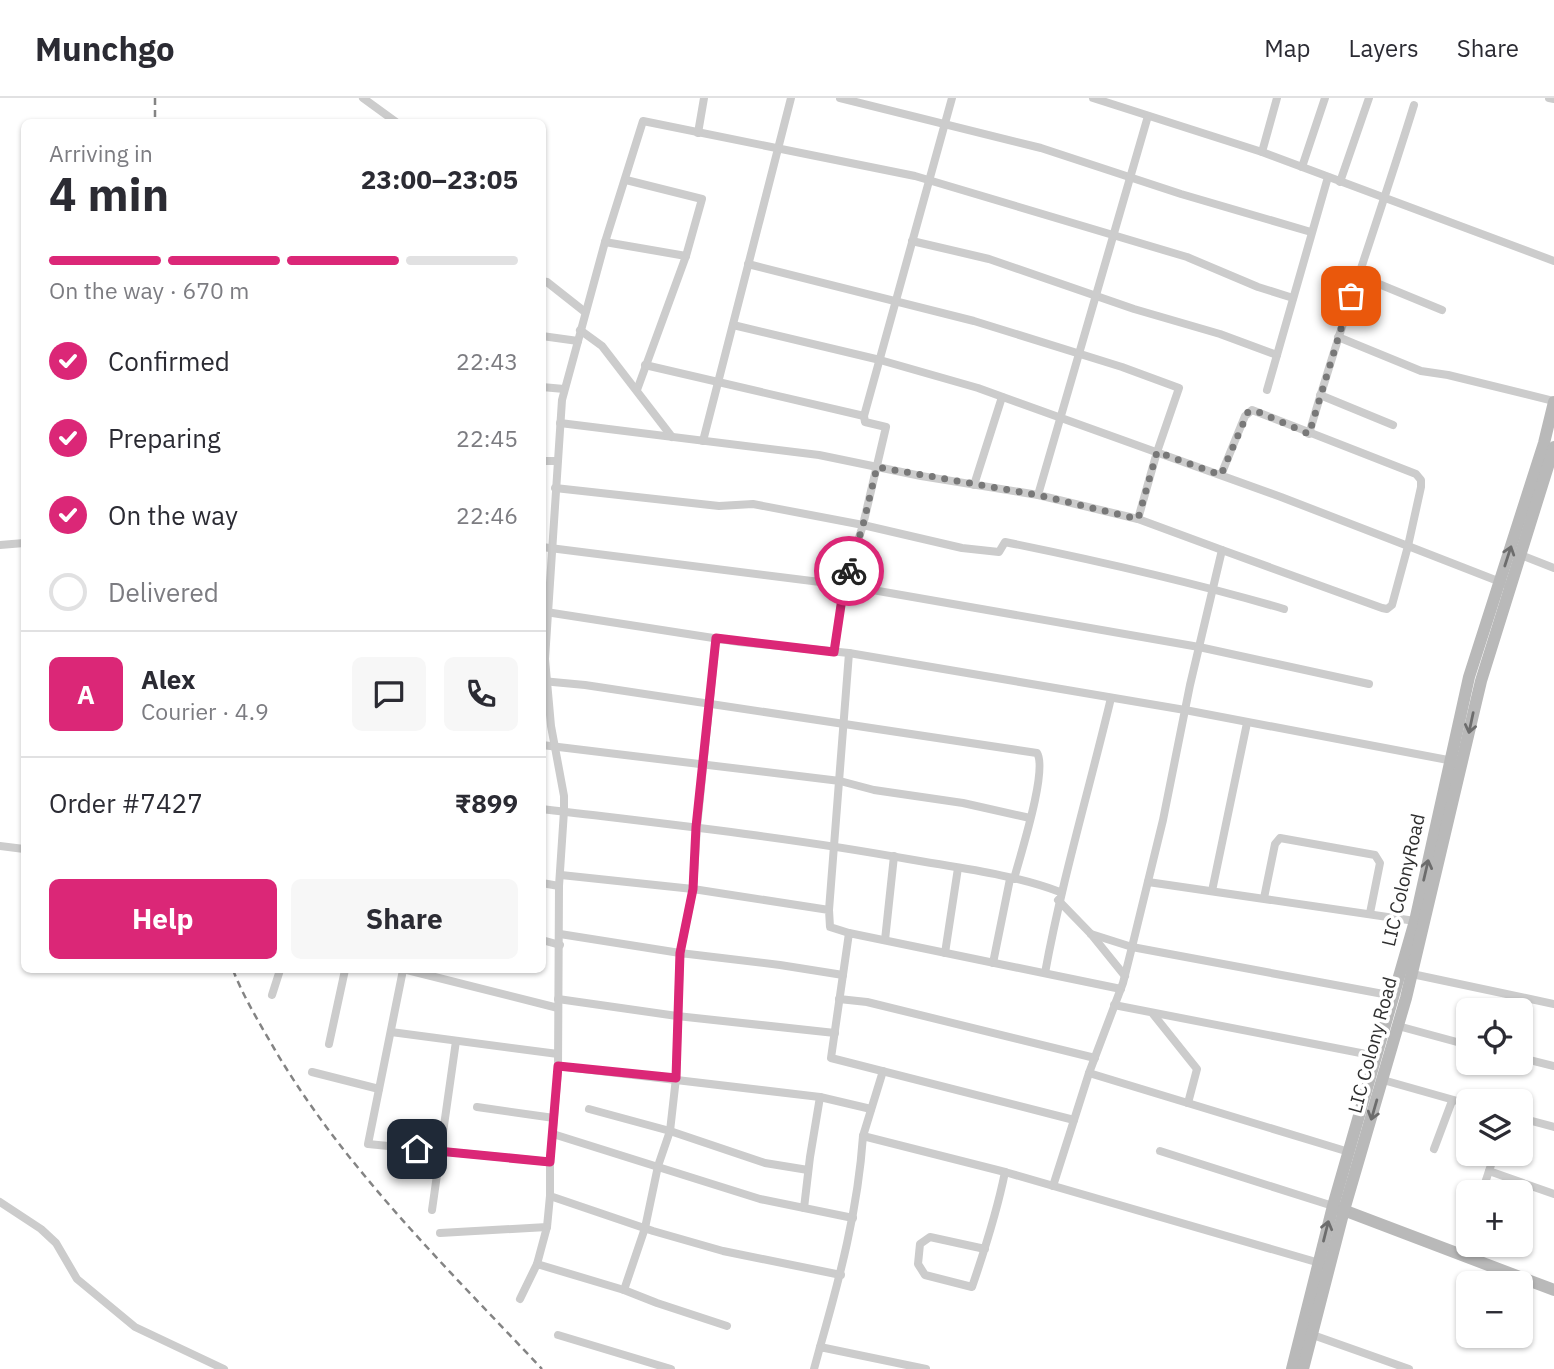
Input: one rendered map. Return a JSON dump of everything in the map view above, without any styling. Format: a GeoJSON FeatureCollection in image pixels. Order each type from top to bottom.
{"type":"FeatureCollection","features":[{"type":"Feature","properties":{"kind":"main road","name":"LIC ColonyRoad"},"geometry":{"type":"LineString","coordinates":[[1338,1208],[1349,1153],[1376,1056],[1394,996],[1406,980],[1415,920],[1457,762],[1475,679],[1551,449],[1554,401]]}},
{"type":"Feature","properties":{"kind":"main road"},"geometry":{"type":"LineString","coordinates":[[1506,584],[1521,555],[1551,449]]}},
{"type":"Feature","properties":{"kind":"main road","name":"LIC Colony Road"},"geometry":{"type":"LineString","coordinates":[[1324,1264],[1338,1208],[1383,1080],[1398,1026],[1406,980],[1457,762]]}},
{"type":"Feature","properties":{"kind":"main road"},"geometry":{"type":"LineString","coordinates":[[1338,1208],[1456,1253]]}},
{"type":"Feature","properties":{"kind":"main road"},"geometry":{"type":"LineString","coordinates":[[1467,1257],[1554,1290]]}},
{"type":"Feature","properties":{"kind":"main road"},"geometry":{"type":"LineString","coordinates":[[1303,1369],[1307,1333],[1324,1264]]}},
{"type":"Feature","properties":{"kind":"main road"},"geometry":{"type":"LineString","coordinates":[[1292,1369],[1307,1333]]}},
{"type":"Feature","properties":{"kind":"street"},"geometry":{"type":"LineString","coordinates":[[363,98],[392,119]]}},
{"type":"Feature","properties":{"kind":"street"},"geometry":{"type":"LineString","coordinates":[[698,133],[704,98]]}},
{"type":"Feature","properties":{"kind":"street"},"geometry":{"type":"LineString","coordinates":[[703,441],[791,98]]}},
{"type":"Feature","properties":{"kind":"street"},"geometry":{"type":"LineString","coordinates":[[840,98],[1041,148],[1311,232]]}},
{"type":"Feature","properties":{"kind":"street"},"geometry":{"type":"LineString","coordinates":[[834,652],[844,585],[863,525],[886,427],[864,422],[864,416],[952,98]]}},
{"type":"Feature","properties":{"kind":"street"},"geometry":{"type":"LineString","coordinates":[[1093,98],[1262,152],[1554,261]]}},
{"type":"Feature","properties":{"kind":"street"},"geometry":{"type":"LineString","coordinates":[[1262,152],[1277,98]]}},
{"type":"Feature","properties":{"kind":"street"},"geometry":{"type":"LineString","coordinates":[[1302,167],[1325,98]]}},
{"type":"Feature","properties":{"kind":"street"},"geometry":{"type":"LineString","coordinates":[[1340,181],[1369,98]]}},
{"type":"Feature","properties":{"kind":"street"},"geometry":{"type":"LineString","coordinates":[[1549,98],[1554,99]]}},
{"type":"Feature","properties":{"kind":"street"},"geometry":{"type":"LineString","coordinates":[[1309,434],[1357,275],[1415,105]]}},
{"type":"Feature","properties":{"kind":"street"},"geometry":{"type":"LineString","coordinates":[[1038,495],[1148,116]]}},
{"type":"Feature","properties":{"kind":"street"},"geometry":{"type":"LineString","coordinates":[[546,577],[564,389],[605,242],[643,121],[929,180],[1187,257],[1258,287],[1293,298]]}},
{"type":"Feature","properties":{"kind":"street"},"geometry":{"type":"LineString","coordinates":[[1267,390],[1328,177]]}},
{"type":"Feature","properties":{"kind":"street"},"geometry":{"type":"LineString","coordinates":[[626,180],[702,199],[686,256],[637,390]]}},
{"type":"Feature","properties":{"kind":"street"},"geometry":{"type":"LineString","coordinates":[[912,241],[989,259],[1277,355]]}},
{"type":"Feature","properties":{"kind":"street"},"geometry":{"type":"LineString","coordinates":[[605,242],[686,256]]}},
{"type":"Feature","properties":{"kind":"street"},"geometry":{"type":"LineString","coordinates":[[748,264],[974,321],[1179,388],[1138,519]]}},
{"type":"Feature","properties":{"kind":"street"},"geometry":{"type":"LineString","coordinates":[[1357,275],[1442,310]]}},
{"type":"Feature","properties":{"kind":"street"},"geometry":{"type":"LineString","coordinates":[[546,282],[585,312]]}},
{"type":"Feature","properties":{"kind":"street"},"geometry":{"type":"LineString","coordinates":[[733,325],[880,360],[1002,397],[1221,475],[1506,584]]}},
{"type":"Feature","properties":{"kind":"street"},"geometry":{"type":"LineString","coordinates":[[580,330],[602,346],[672,437]]}},
{"type":"Feature","properties":{"kind":"street"},"geometry":{"type":"LineString","coordinates":[[546,337],[578,341]]}},
{"type":"Feature","properties":{"kind":"street"},"geometry":{"type":"LineString","coordinates":[[1338,337],[1421,371],[1554,401]]}},
{"type":"Feature","properties":{"kind":"street"},"geometry":{"type":"LineString","coordinates":[[645,365],[864,416]]}},
{"type":"Feature","properties":{"kind":"street"},"geometry":{"type":"LineString","coordinates":[[546,387],[564,389]]}},
{"type":"Feature","properties":{"kind":"street"},"geometry":{"type":"LineString","coordinates":[[1320,395],[1393,425]]}},
{"type":"Feature","properties":{"kind":"street"},"geometry":{"type":"LineString","coordinates":[[974,485],[1002,397]]}},
{"type":"Feature","properties":{"kind":"street"},"geometry":{"type":"LineString","coordinates":[[560,423],[819,455],[1038,495],[1138,519],[1382,608],[1392,605],[1421,487],[1421,480],[1416,474],[1256,411],[1248,412],[1221,475]]}},
{"type":"Feature","properties":{"kind":"street"},"geometry":{"type":"LineString","coordinates":[[546,461],[557,461]]}},
{"type":"Feature","properties":{"kind":"street"},"geometry":{"type":"LineString","coordinates":[[555,488],[719,506],[752,504],[863,525],[962,548],[999,552],[1004,542],[1105,562],[1213,588],[1284,609]]}},
{"type":"Feature","properties":{"kind":"street"},"geometry":{"type":"LineString","coordinates":[[0,545],[21,543]]}},
{"type":"Feature","properties":{"kind":"street"},"geometry":{"type":"LineString","coordinates":[[547,547],[844,585],[1199,647],[1370,684]]}},
{"type":"Feature","properties":{"kind":"street"},"geometry":{"type":"LineString","coordinates":[[1053,1186],[1094,1058],[1125,976],[1163,820],[1222,550]]}},
{"type":"Feature","properties":{"kind":"street"},"geometry":{"type":"LineString","coordinates":[[1521,555],[1554,568]]}},
{"type":"Feature","properties":{"kind":"street"},"geometry":{"type":"LineString","coordinates":[[546,607],[716,638],[849,653],[1185,710],[1457,762]]}},
{"type":"Feature","properties":{"kind":"street"},"geometry":{"type":"LineString","coordinates":[[624,1290],[645,1227],[658,1166],[670,1131],[676,1078],[680,953],[693,889],[696,827],[716,638]]}},
{"type":"Feature","properties":{"kind":"street"},"geometry":{"type":"LineString","coordinates":[[849,653],[829,910],[831,928],[1121,989]]}},
{"type":"Feature","properties":{"kind":"street"},"geometry":{"type":"LineString","coordinates":[[546,681],[844,722],[1037,753],[1040,758],[1039,782],[1012,879],[993,963]]}},
{"type":"Feature","properties":{"kind":"street"},"geometry":{"type":"LineString","coordinates":[[520,1300],[537,1265],[547,1227],[558,1066],[559,886],[564,796],[553,746],[546,689]]}},
{"type":"Feature","properties":{"kind":"street"},"geometry":{"type":"LineString","coordinates":[[1045,973],[1059,896],[1086,802],[1111,698]]}},
{"type":"Feature","properties":{"kind":"street"},"geometry":{"type":"LineString","coordinates":[[1212,891],[1247,723]]}},
{"type":"Feature","properties":{"kind":"street"},"geometry":{"type":"LineString","coordinates":[[546,745],[840,782],[874,790],[964,803],[1030,818]]}},
{"type":"Feature","properties":{"kind":"street"},"geometry":{"type":"LineString","coordinates":[[546,809],[834,846],[1012,879],[1059,896],[1125,976]]}},
{"type":"Feature","properties":{"kind":"street"},"geometry":{"type":"LineString","coordinates":[[1264,898],[1275,844],[1280,838],[1375,855],[1380,863],[1370,913]]}},
{"type":"Feature","properties":{"kind":"street"},"geometry":{"type":"LineString","coordinates":[[0,846],[21,849]]}},
{"type":"Feature","properties":{"kind":"street"},"geometry":{"type":"LineString","coordinates":[[885,940],[894,856]]}},
{"type":"Feature","properties":{"kind":"street"},"geometry":{"type":"LineString","coordinates":[[945,953],[958,868]]}},
{"type":"Feature","properties":{"kind":"street"},"geometry":{"type":"LineString","coordinates":[[561,875],[693,889],[829,910]]}},
{"type":"Feature","properties":{"kind":"street"},"geometry":{"type":"LineString","coordinates":[[1148,883],[1415,920]]}},
{"type":"Feature","properties":{"kind":"street"},"geometry":{"type":"LineString","coordinates":[[546,884],[559,886]]}},
{"type":"Feature","properties":{"kind":"street"},"geometry":{"type":"LineString","coordinates":[[849,933],[831,1058],[1074,1120]]}},
{"type":"Feature","properties":{"kind":"street"},"geometry":{"type":"LineString","coordinates":[[560,934],[843,975]]}},
{"type":"Feature","properties":{"kind":"street"},"geometry":{"type":"LineString","coordinates":[[1091,934],[1132,947],[1394,996]]}},
{"type":"Feature","properties":{"kind":"street"},"geometry":{"type":"LineString","coordinates":[[546,941],[560,945]]}},
{"type":"Feature","properties":{"kind":"street"},"geometry":{"type":"LineString","coordinates":[[272,995],[279,973]]}},
{"type":"Feature","properties":{"kind":"street"},"geometry":{"type":"LineString","coordinates":[[329,1044],[344,973]]}},
{"type":"Feature","properties":{"kind":"street"},"geometry":{"type":"LineString","coordinates":[[404,973],[368,1144],[550,1162]]}},
{"type":"Feature","properties":{"kind":"street"},"geometry":{"type":"LineString","coordinates":[[418,973],[558,1004],[835,1033]]}},
{"type":"Feature","properties":{"kind":"street"},"geometry":{"type":"LineString","coordinates":[[1406,980],[1554,1004]]}},
{"type":"Feature","properties":{"kind":"street"},"geometry":{"type":"LineString","coordinates":[[839,999],[867,1002],[1094,1058]]}},
{"type":"Feature","properties":{"kind":"street"},"geometry":{"type":"LineString","coordinates":[[1114,1005],[1376,1056]]}},
{"type":"Feature","properties":{"kind":"street"},"geometry":{"type":"LineString","coordinates":[[1153,1014],[1196,1069],[1188,1103]]}},
{"type":"Feature","properties":{"kind":"street"},"geometry":{"type":"LineString","coordinates":[[1398,1026],[1456,1042]]}},
{"type":"Feature","properties":{"kind":"street"},"geometry":{"type":"LineString","coordinates":[[391,1032],[558,1054]]}},
{"type":"Feature","properties":{"kind":"street"},"geometry":{"type":"LineString","coordinates":[[432,1210],[457,1041]]}},
{"type":"Feature","properties":{"kind":"street"},"geometry":{"type":"LineString","coordinates":[[1533,1061],[1554,1066]]}},
{"type":"Feature","properties":{"kind":"street"},"geometry":{"type":"LineString","coordinates":[[558,1066],[820,1097],[871,1109]]}},
{"type":"Feature","properties":{"kind":"street"},"geometry":{"type":"LineString","coordinates":[[814,1369],[841,1275],[860,1179],[863,1136],[883,1071]]}},
{"type":"Feature","properties":{"kind":"street"},"geometry":{"type":"LineString","coordinates":[[312,1072],[379,1089]]}},
{"type":"Feature","properties":{"kind":"street"},"geometry":{"type":"LineString","coordinates":[[1089,1073],[1349,1153]]}},
{"type":"Feature","properties":{"kind":"street"},"geometry":{"type":"LineString","coordinates":[[1383,1080],[1456,1102]]}},
{"type":"Feature","properties":{"kind":"street"},"geometry":{"type":"LineString","coordinates":[[804,1208],[820,1097]]}},
{"type":"Feature","properties":{"kind":"street"},"geometry":{"type":"LineString","coordinates":[[1434,1149],[1452,1101]]}},
{"type":"Feature","properties":{"kind":"street"},"geometry":{"type":"LineString","coordinates":[[477,1107],[554,1118]]}},
{"type":"Feature","properties":{"kind":"street"},"geometry":{"type":"LineString","coordinates":[[590,1109],[670,1131],[765,1163],[808,1170]]}},
{"type":"Feature","properties":{"kind":"street"},"geometry":{"type":"LineString","coordinates":[[1533,1121],[1554,1127]]}},
{"type":"Feature","properties":{"kind":"street"},"geometry":{"type":"LineString","coordinates":[[553,1134],[760,1199],[853,1218]]}},
{"type":"Feature","properties":{"kind":"street"},"geometry":{"type":"LineString","coordinates":[[863,1136],[1004,1172],[1324,1264]]}},
{"type":"Feature","properties":{"kind":"street"},"geometry":{"type":"LineString","coordinates":[[1160,1151],[1338,1208]]}},
{"type":"Feature","properties":{"kind":"street"},"geometry":{"type":"LineString","coordinates":[[1486,1180],[1491,1166]]}},
{"type":"Feature","properties":{"kind":"street"},"geometry":{"type":"LineString","coordinates":[[1489,1171],[1554,1194]]}},
{"type":"Feature","properties":{"kind":"street"},"geometry":{"type":"LineString","coordinates":[[985,1249],[930,1237],[920,1244],[918,1265],[925,1275],[972,1287],[985,1249],[998,1210],[1004,1172]]}},
{"type":"Feature","properties":{"kind":"street"},"geometry":{"type":"LineString","coordinates":[[550,1196],[723,1251],[841,1275]]}},
{"type":"Feature","properties":{"kind":"street"},"geometry":{"type":"LineString","coordinates":[[0,1202],[41,1229],[55,1244],[77,1279],[135,1327],[224,1369]]}},
{"type":"Feature","properties":{"kind":"street"},"geometry":{"type":"LineString","coordinates":[[440,1233],[547,1227]]}},
{"type":"Feature","properties":{"kind":"street"},"geometry":{"type":"LineString","coordinates":[[537,1265],[624,1290],[727,1326]]}},
{"type":"Feature","properties":{"kind":"street"},"geometry":{"type":"LineString","coordinates":[[1307,1333],[1409,1369]]}},
{"type":"Feature","properties":{"kind":"street"},"geometry":{"type":"LineString","coordinates":[[558,1335],[671,1369]]}},
{"type":"Feature","properties":{"kind":"street"},"geometry":{"type":"LineString","coordinates":[[820,1347],[888,1365],[926,1369]]}},
{"type":"Feature","properties":{"kind":"railway"},"geometry":{"type":"LineString","coordinates":[[155,98],[155,119]]}},
{"type":"Feature","properties":{"kind":"railway"},"geometry":{"type":"LineString","coordinates":[[234,973],[275,1050],[333,1136],[434,1255],[542,1369]]}},
{"type":"Feature","properties":{"kind":"way so far"},"geometry":{"type":"LineString","coordinates":[[849,571],[877,467],[1038,495],[1138,519],[1157,452],[1221,475],[1245,416],[1252,410],[1309,434],[1351,296]]}},
{"type":"Feature","properties":{"kind":"route"},"geometry":{"type":"LineString","coordinates":[[417,1149],[550,1162],[558,1066],[676,1078],[680,953],[693,889],[696,827],[716,638],[834,652],[844,585],[849,571]]}}]}
